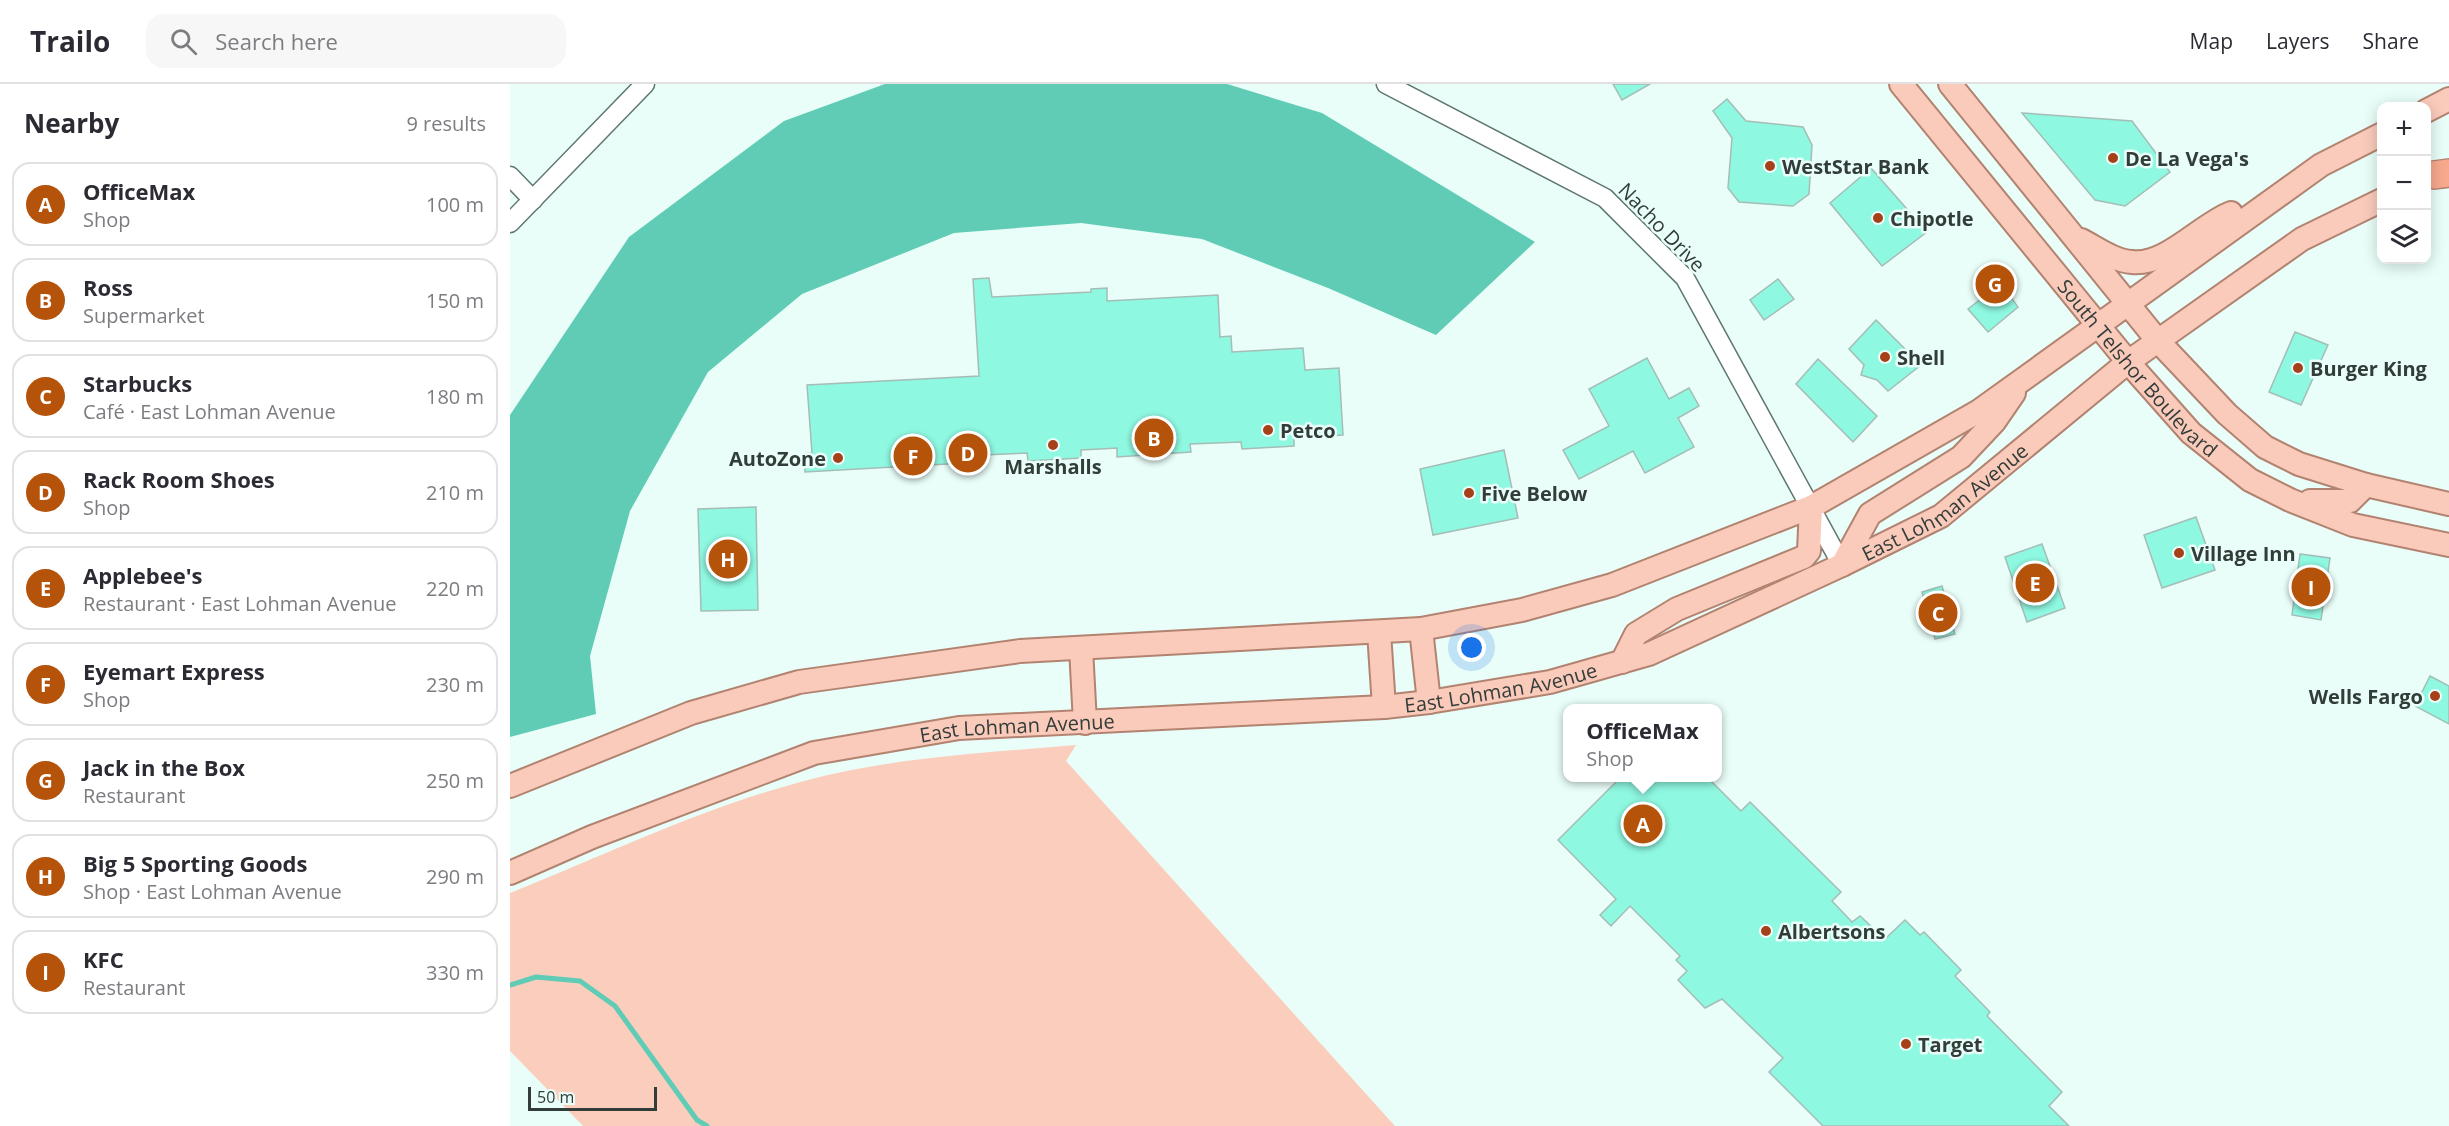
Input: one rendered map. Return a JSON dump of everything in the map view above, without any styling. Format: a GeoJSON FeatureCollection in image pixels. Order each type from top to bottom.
{"type":"FeatureCollection","features":[{"type":"Feature","properties":{"kind":"main road","name":"South Telshor Boulevard"},"geometry":{"type":"LineString","coordinates":[[1901,84],[2128,362],[2191,433],[2250,480],[2290,500],[2353,525],[2449,545]]}},
{"type":"Feature","properties":{"kind":"main road","name":"South Telshor Boulevard"},"geometry":{"type":"LineString","coordinates":[[1953,86],[2158,341],[2227,414],[2265,447],[2299,464],[2366,485],[2449,504]]}},
{"type":"Feature","properties":{"kind":"main road"},"geometry":{"type":"LineString","coordinates":[[2431,109],[2449,99]]}},
{"type":"Feature","properties":{"kind":"main road"},"geometry":{"type":"LineString","coordinates":[[510,786],[691,713],[799,682],[1020,651],[1421,629],[1522,610],[1612,585],[1811,507],[1979,411],[2321,165],[2377,137]]}},
{"type":"Feature","properties":{"kind":"main road"},"geometry":{"type":"LineString","coordinates":[[2073,237],[2118,259],[2143,262],[2169,252],[2226,215],[2280,194]]}},
{"type":"Feature","properties":{"kind":"main road","name":"East Lohman Avenue"},"geometry":{"type":"LineString","coordinates":[[510,873],[592,837],[814,753],[959,728],[1085,723],[1430,702],[1550,682],[1648,654],[1842,565],[1941,516],[2128,362],[2302,240],[2377,202]]}},
{"type":"Feature","properties":{"kind":"main road"},"geometry":{"type":"LineString","coordinates":[[1842,565],[1870,514],[1961,457],[1994,422],[2026,377]]}},
{"type":"Feature","properties":{"kind":"main road"},"geometry":{"type":"LineString","coordinates":[[2290,500],[2350,501],[2366,485]]}},
{"type":"Feature","properties":{"kind":"main road"},"geometry":{"type":"LineString","coordinates":[[1622,662],[1636,634],[1677,609],[1804,557],[1809,551],[1811,507]]}},
{"type":"Feature","properties":{"kind":"main road"},"geometry":{"type":"LineString","coordinates":[[1421,629],[1430,702]]}},
{"type":"Feature","properties":{"kind":"main road"},"geometry":{"type":"LineString","coordinates":[[1380,632],[1384,706]]}},
{"type":"Feature","properties":{"kind":"main road"},"geometry":{"type":"LineString","coordinates":[[1081,648],[1085,723]]}},
{"type":"Feature","properties":{"kind":"street"},"geometry":{"type":"LineString","coordinates":[[510,223],[645,84]]}},
{"type":"Feature","properties":{"kind":"street","name":"Nacho Drive"},"geometry":{"type":"LineString","coordinates":[[1386,84],[1605,198],[1685,278],[1842,565]]}},
{"type":"Feature","properties":{"kind":"street"},"geometry":{"type":"LineString","coordinates":[[510,176],[532,200]]}},
{"type":"Feature","properties":{"kind":"shaded area"},"geometry":{"type":"Polygon","coordinates":[[[885,84],[1227,84],[1322,113],[1535,242],[1436,335],[1328,288],[1202,239],[1081,223],[954,233],[802,294],[708,372],[630,511],[590,656],[596,714],[510,737],[510,415],[629,237],[784,121],[885,84]]]}},
{"type":"Feature","properties":{"kind":"shaded area"},"geometry":{"type":"Polygon","coordinates":[[[1076,745],[1066,761],[1395,1126],[583,1126],[510,1051],[510,893],[692,818],[804,781],[905,761],[1076,745]]]}},
{"type":"Feature","properties":{"kind":"building"},"geometry":{"type":"Polygon","coordinates":[[[1613,84],[1650,84],[1622,100],[1613,84]]]}},
{"type":"Feature","properties":{"kind":"building","name":"WestStar Bank"},"geometry":{"type":"Polygon","coordinates":[[[1727,99],[1746,121],[1803,127],[1812,145],[1809,194],[1793,206],[1739,202],[1728,188],[1732,138],[1713,111],[1727,99]]]}},
{"type":"Feature","properties":{"kind":"building"},"geometry":{"type":"Polygon","coordinates":[[[2022,113],[2132,121],[2170,172],[2125,206],[2095,200],[2022,113]]]}},
{"type":"Feature","properties":{"kind":"building","name":"Chipotle"},"geometry":{"type":"Polygon","coordinates":[[[1871,168],[1927,232],[1882,266],[1830,203],[1871,168]]]}},
{"type":"Feature","properties":{"kind":"building"},"geometry":{"type":"Polygon","coordinates":[[[1993,272],[2018,307],[1988,332],[1968,309],[1986,295],[1978,283],[1993,272]]]}},
{"type":"Feature","properties":{"kind":"building"},"geometry":{"type":"Polygon","coordinates":[[[989,278],[992,297],[1091,292],[1091,289],[1107,288],[1107,301],[1218,295],[1220,337],[1231,336],[1232,352],[1303,348],[1305,370],[1339,368],[1343,435],[1294,438],[1294,446],[1242,449],[1241,442],[1190,444],[1191,452],[1117,457],[1117,448],[1081,450],[1081,458],[1028,461],[1027,453],[983,455],[983,462],[805,472],[804,454],[812,453],[807,385],[979,376],[973,279],[989,278]]]}},
{"type":"Feature","properties":{"kind":"building"},"geometry":{"type":"Polygon","coordinates":[[[1778,279],[1794,299],[1764,320],[1750,300],[1778,279]]]}},
{"type":"Feature","properties":{"kind":"building","name":"Shell"},"geometry":{"type":"Polygon","coordinates":[[[1876,320],[1921,365],[1888,391],[1877,380],[1861,375],[1864,365],[1849,349],[1876,320]]]}},
{"type":"Feature","properties":{"kind":"building","name":"Burger King"},"geometry":{"type":"Polygon","coordinates":[[[2295,332],[2328,345],[2301,405],[2269,392],[2295,332]]]}},
{"type":"Feature","properties":{"kind":"building"},"geometry":{"type":"Polygon","coordinates":[[[1647,358],[1669,399],[1689,388],[1699,406],[1678,418],[1694,447],[1645,473],[1633,451],[1579,479],[1563,450],[1609,426],[1589,389],[1647,358]]]}},
{"type":"Feature","properties":{"kind":"building","name":"Shell"},"geometry":{"type":"Polygon","coordinates":[[[1818,359],[1877,416],[1853,442],[1796,384],[1818,359]]]}},
{"type":"Feature","properties":{"kind":"building","name":"Five Below"},"geometry":{"type":"Polygon","coordinates":[[[1504,450],[1518,518],[1433,535],[1420,469],[1504,450]]]}},
{"type":"Feature","properties":{"kind":"building"},"geometry":{"type":"Polygon","coordinates":[[[756,507],[758,610],[701,611],[698,509],[756,507]]]}},
{"type":"Feature","properties":{"kind":"building","name":"Village Inn"},"geometry":{"type":"Polygon","coordinates":[[[2196,517],[2215,570],[2162,588],[2144,535],[2196,517]]]}},
{"type":"Feature","properties":{"kind":"building"},"geometry":{"type":"Polygon","coordinates":[[[2042,544],[2065,608],[2027,622],[2005,557],[2042,544]]]}},
{"type":"Feature","properties":{"kind":"building"},"geometry":{"type":"Polygon","coordinates":[[[2300,554],[2330,558],[2321,620],[2292,615],[2300,554]]]}},
{"type":"Feature","properties":{"kind":"building"},"geometry":{"type":"Polygon","coordinates":[[[1942,586],[1955,634],[1935,639],[1922,592],[1942,586]]]}},
{"type":"Feature","properties":{"kind":"building","name":"Wells Fargo"},"geometry":{"type":"Polygon","coordinates":[[[2430,676],[2449,686],[2449,724],[2415,706],[2430,676]]]}},
{"type":"Feature","properties":{"kind":"building"},"geometry":{"type":"Polygon","coordinates":[[[1616,782],[1712,782],[1741,811],[1750,802],[1841,892],[1832,901],[1852,922],[1860,916],[1885,939],[1905,920],[1920,935],[1924,932],[1961,970],[1955,976],[1990,1012],[1987,1016],[2062,1092],[2049,1106],[2069,1126],[1823,1126],[1769,1072],[1783,1058],[1722,999],[1705,1008],[1678,980],[1687,971],[1676,960],[1680,956],[1630,906],[1611,926],[1600,915],[1616,899],[1558,840],[1616,782]]]}},
{"type":"Feature","properties":{"kind":"waterway"},"geometry":{"type":"LineString","coordinates":[[510,985],[536,977],[580,981],[615,1006],[697,1120],[707,1126]]}},
{"type":"Feature","properties":{"kind":"place","name":"De La Vega's"},"geometry":{"type":"Point","coordinates":[2113,158]}},
{"type":"Feature","properties":{"kind":"place","name":"WestStar Bank"},"geometry":{"type":"Point","coordinates":[1770,166]}},
{"type":"Feature","properties":{"kind":"place","name":"Chipotle"},"geometry":{"type":"Point","coordinates":[1878,218]}},
{"type":"Feature","properties":{"kind":"place","name":"Jack in the Box"},"geometry":{"type":"Point","coordinates":[1995,284]}},
{"type":"Feature","properties":{"kind":"place","name":"Shell"},"geometry":{"type":"Point","coordinates":[1885,357]}},
{"type":"Feature","properties":{"kind":"place","name":"Burger King"},"geometry":{"type":"Point","coordinates":[2298,368]}},
{"type":"Feature","properties":{"kind":"place","name":"Petco"},"geometry":{"type":"Point","coordinates":[1268,430]}},
{"type":"Feature","properties":{"kind":"place","name":"Ross"},"geometry":{"type":"Point","coordinates":[1154,438]}},
{"type":"Feature","properties":{"kind":"place","name":"Marshalls"},"geometry":{"type":"Point","coordinates":[1053,445]}},
{"type":"Feature","properties":{"kind":"place","name":"Rack Room Shoes"},"geometry":{"type":"Point","coordinates":[968,453]}},
{"type":"Feature","properties":{"kind":"place","name":"Eyemart Express"},"geometry":{"type":"Point","coordinates":[913,456]}},
{"type":"Feature","properties":{"kind":"place","name":"AutoZone"},"geometry":{"type":"Point","coordinates":[838,458]}},
{"type":"Feature","properties":{"kind":"place","name":"Five Below"},"geometry":{"type":"Point","coordinates":[1469,493]}},
{"type":"Feature","properties":{"kind":"place","name":"Village Inn"},"geometry":{"type":"Point","coordinates":[2179,553]}},
{"type":"Feature","properties":{"kind":"place","name":"Big 5 Sporting Goods"},"geometry":{"type":"Point","coordinates":[728,559]}},
{"type":"Feature","properties":{"kind":"place","name":"Applebee's"},"geometry":{"type":"Point","coordinates":[2035,583]}},
{"type":"Feature","properties":{"kind":"place","name":"KFC"},"geometry":{"type":"Point","coordinates":[2311,587]}},
{"type":"Feature","properties":{"kind":"place","name":"Starbucks"},"geometry":{"type":"Point","coordinates":[1938,613]}},
{"type":"Feature","properties":{"kind":"place","name":"Wells Fargo"},"geometry":{"type":"Point","coordinates":[2435,696]}},
{"type":"Feature","properties":{"kind":"place","name":"OfficeMax"},"geometry":{"type":"Point","coordinates":[1643,824]}},
{"type":"Feature","properties":{"kind":"place","name":"Albertsons"},"geometry":{"type":"Point","coordinates":[1766,931]}},
{"type":"Feature","properties":{"kind":"place","name":"Target"},"geometry":{"type":"Point","coordinates":[1906,1044]}}]}
